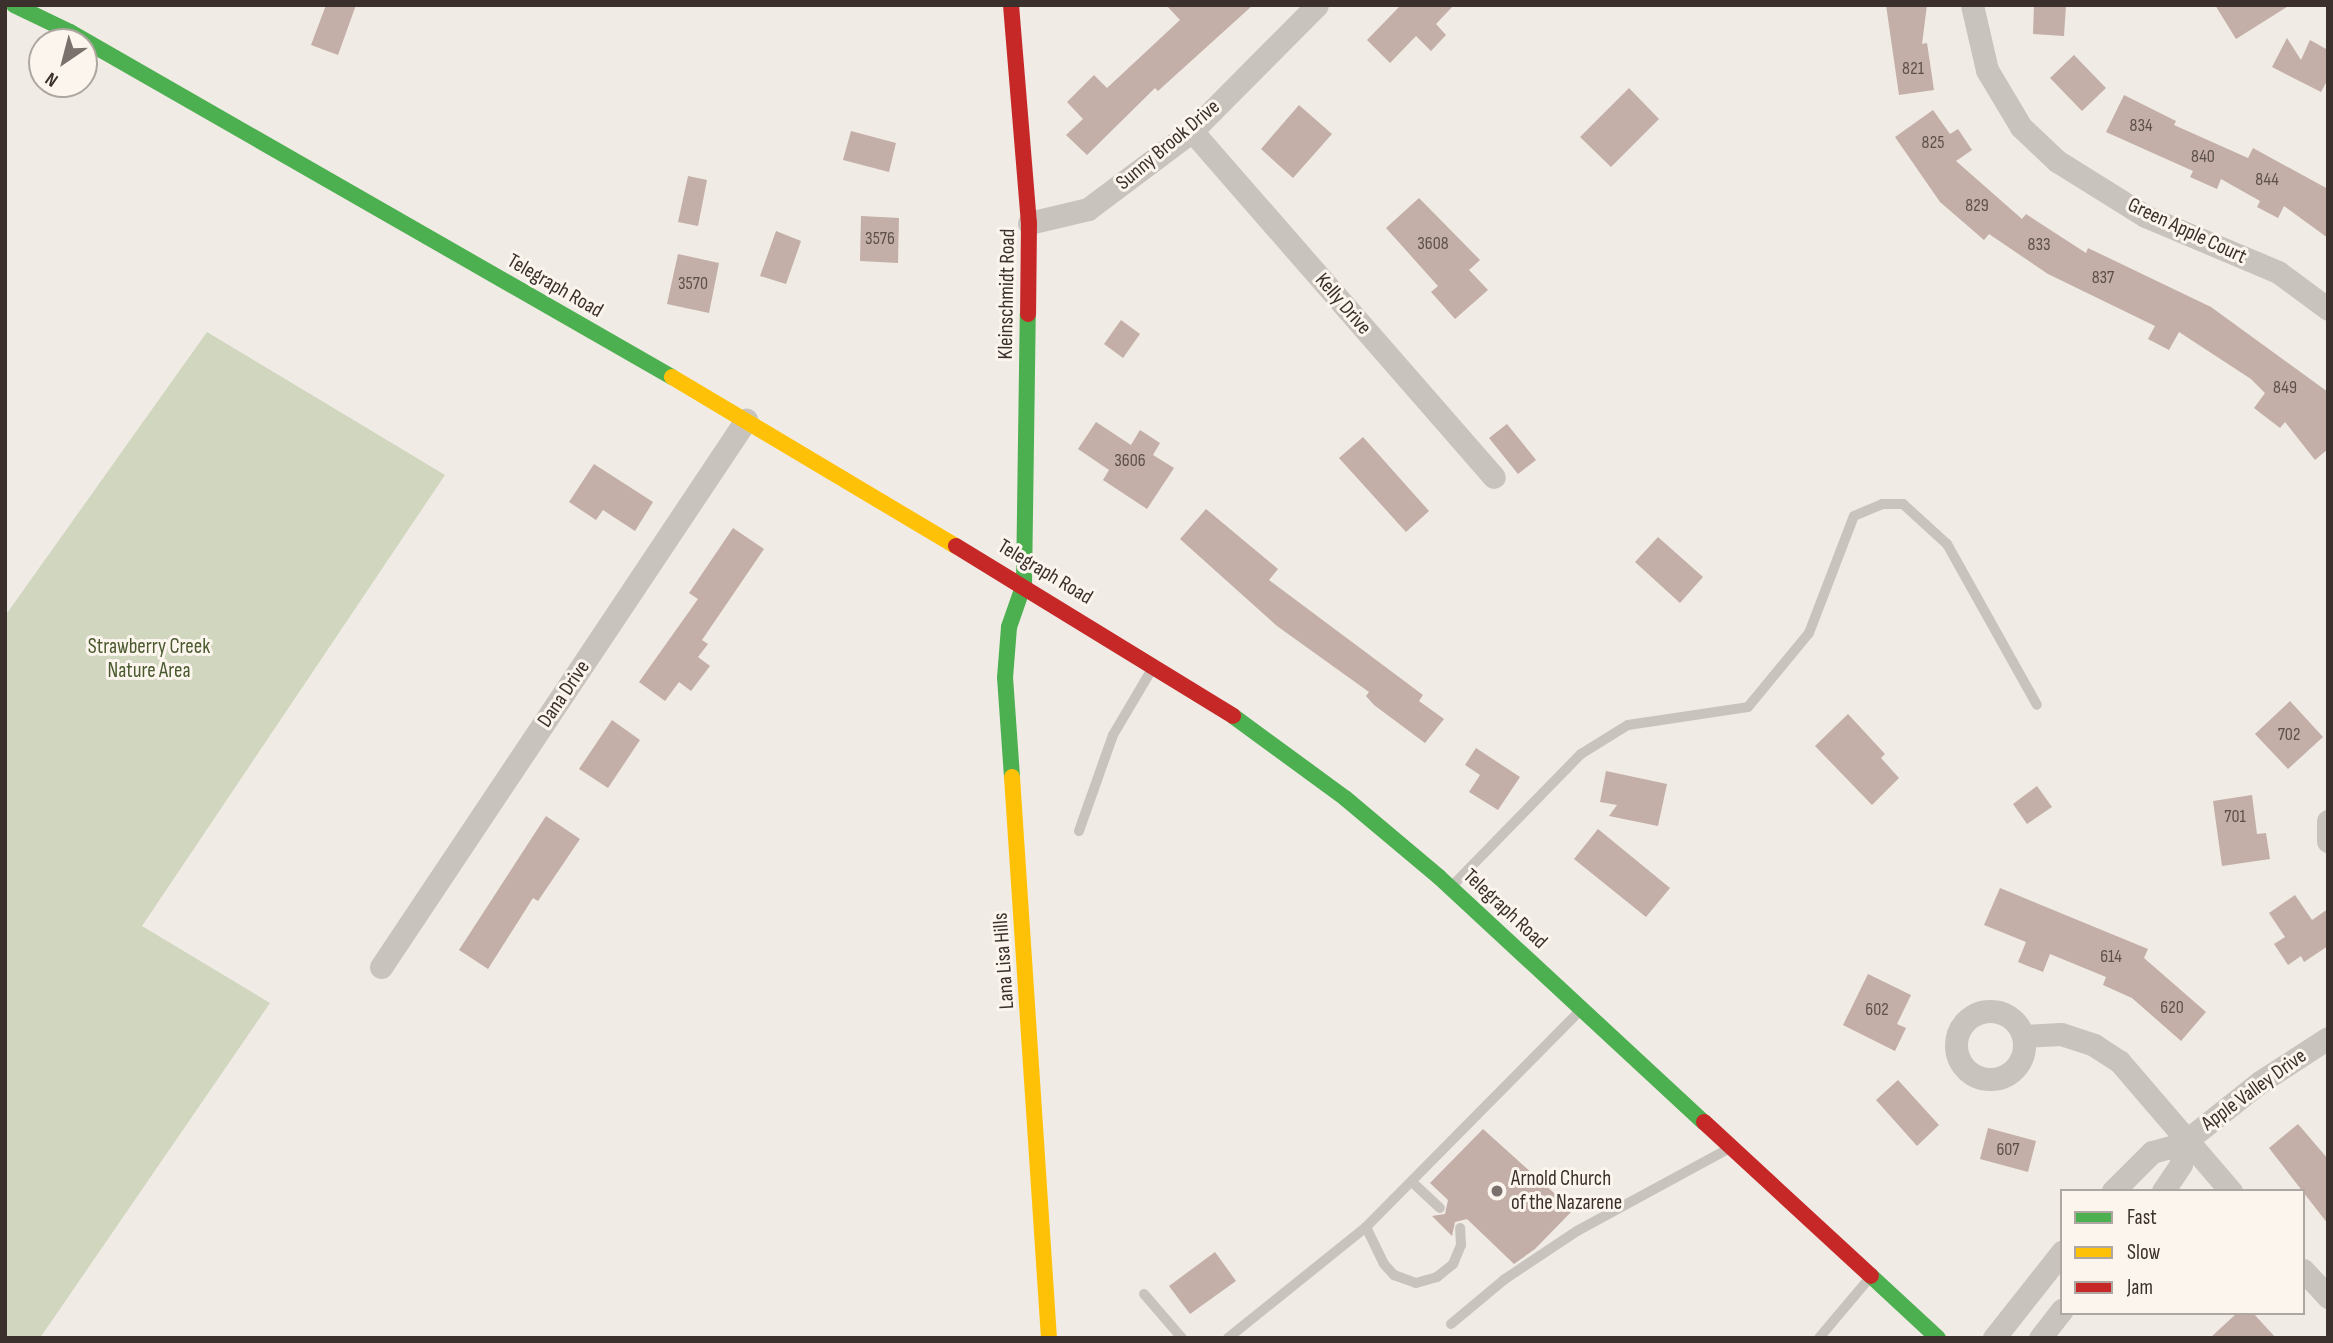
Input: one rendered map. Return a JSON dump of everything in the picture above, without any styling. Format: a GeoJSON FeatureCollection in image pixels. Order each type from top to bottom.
{"type":"FeatureCollection","features":[{"type":"Feature","properties":{"kind":"main road","name":"Telegraph Road"},"geometry":{"type":"LineString","coordinates":[[15,5],[70,32],[746,420],[1024,583],[1155,664],[1301,764],[1450,887],[1930,1335]]}},
{"type":"Feature","properties":{"kind":"main road","name":"Kleinschmidt Road"},"geometry":{"type":"LineString","coordinates":[[1012,5],[1029,223],[1024,583]]}},
{"type":"Feature","properties":{"kind":"main road","name":"Lana Lisa Hills"},"geometry":{"type":"LineString","coordinates":[[1024,583],[1009,627],[1005,691],[1049,1338]]}},
{"type":"Feature","properties":{"kind":"street","name":"Sunny Brook Drive"},"geometry":{"type":"LineString","coordinates":[[1029,223],[1088,209],[1192,131],[1317,5]]}},
{"type":"Feature","properties":{"kind":"street","name":"Green Apple Court"},"geometry":{"type":"LineString","coordinates":[[1972,5],[1987,70],[2021,127],[2057,161],[2145,216],[2278,272],[2328,309]]}},
{"type":"Feature","properties":{"kind":"street","name":"Kelly Drive"},"geometry":{"type":"LineString","coordinates":[[1192,131],[1494,477]]}},
{"type":"Feature","properties":{"kind":"street","name":"Dana Drive"},"geometry":{"type":"LineString","coordinates":[[382,967],[746,420]]}},
{"type":"Feature","properties":{"kind":"street"},"geometry":{"type":"LineString","coordinates":[[2328,821],[2328,841]]}},
{"type":"Feature","properties":{"kind":"street"},"geometry":{"type":"LineString","coordinates":[[2024,1036],[2062,1034],[2111,1055],[2184,1142],[2229,1189]]}},
{"type":"Feature","properties":{"kind":"street","name":"Apple Valley Drive"},"geometry":{"type":"LineString","coordinates":[[2115,1189],[2152,1153],[2184,1142],[2275,1071],[2328,1038]]}},
{"type":"Feature","properties":{"kind":"street","name":"Apple Valley Drive"},"geometry":{"type":"LineString","coordinates":[[2163,1189],[2181,1164],[2184,1142]]}},
{"type":"Feature","properties":{"kind":"street"},"geometry":{"type":"LineString","coordinates":[[1994,1338],[2060,1255]]}},
{"type":"Feature","properties":{"kind":"street"},"geometry":{"type":"LineString","coordinates":[[2305,1272],[2328,1297]]}},
{"type":"Feature","properties":{"kind":"street"},"geometry":{"type":"LineString","coordinates":[[2040,1338],[2060,1313]]}},
{"type":"Feature","properties":{"kind":"lane"},"geometry":{"type":"LineString","coordinates":[[1450,887],[1581,754],[1628,725],[1748,706],[1809,633],[1854,516],[1882,504],[1903,504],[1947,544],[2037,705]]}},
{"type":"Feature","properties":{"kind":"lane"},"geometry":{"type":"LineString","coordinates":[[1079,831],[1113,735],[1155,664]]}},
{"type":"Feature","properties":{"kind":"lane"},"geometry":{"type":"LineString","coordinates":[[1228,1338],[1366,1227],[1581,1009]]}},
{"type":"Feature","properties":{"kind":"lane"},"geometry":{"type":"LineString","coordinates":[[1451,1324],[1505,1279],[1577,1231],[1731,1148]]}},
{"type":"Feature","properties":{"kind":"lane"},"geometry":{"type":"LineString","coordinates":[[1412,1182],[1440,1208]]}},
{"type":"Feature","properties":{"kind":"lane"},"geometry":{"type":"LineString","coordinates":[[1366,1227],[1384,1264],[1394,1275],[1416,1283],[1437,1277],[1453,1264],[1461,1245],[1460,1228]]}},
{"type":"Feature","properties":{"kind":"lane"},"geometry":{"type":"LineString","coordinates":[[1819,1338],[1870,1278]]}},
{"type":"Feature","properties":{"kind":"lane"},"geometry":{"type":"LineString","coordinates":[[1144,1294],[1182,1338]]}},
{"type":"Feature","properties":{"kind":"green space","name":"Strawberry Creek Nature Area"},"geometry":{"type":"Polygon","coordinates":[[[207,332],[445,475],[142,926],[270,1003],[40,1338],[5,1338],[5,616],[207,332]]]}},
{"type":"Feature","properties":{"kind":"building"},"geometry":{"type":"Polygon","coordinates":[[[326,5],[356,5],[338,55],[311,45],[326,5]]]}},
{"type":"Feature","properties":{"kind":"building"},"geometry":{"type":"Polygon","coordinates":[[[1166,5],[1253,5],[1158,91],[1155,88],[1087,155],[1066,135],[1083,119],[1067,102],[1094,75],[1107,88],[1180,20],[1166,5]]]}},
{"type":"Feature","properties":{"kind":"building"},"geometry":{"type":"Polygon","coordinates":[[[1401,5],[1454,5],[1436,24],[1446,35],[1431,51],[1416,36],[1390,63],[1367,40],[1401,5]]]}},
{"type":"Feature","properties":{"kind":"building"},"geometry":{"type":"Polygon","coordinates":[[[1886,5],[1927,5],[1922,44],[1927,43],[1934,90],[1899,95],[1886,5]]]}},
{"type":"Feature","properties":{"kind":"building"},"geometry":{"type":"Polygon","coordinates":[[[2034,5],[2066,5],[2064,36],[2033,34],[2034,5]]]}},
{"type":"Feature","properties":{"kind":"building"},"geometry":{"type":"Polygon","coordinates":[[[2215,5],[2290,5],[2236,39],[2215,5]]]}},
{"type":"Feature","properties":{"kind":"building"},"geometry":{"type":"Polygon","coordinates":[[[2287,38],[2301,60],[2310,40],[2328,50],[2328,79],[2321,92],[2272,67],[2287,38]]]}},
{"type":"Feature","properties":{"kind":"building"},"geometry":{"type":"Polygon","coordinates":[[[2074,55],[2106,88],[2082,111],[2050,78],[2074,55]]]}},
{"type":"Feature","properties":{"kind":"building"},"geometry":{"type":"Polygon","coordinates":[[[1629,88],[1659,119],[1611,167],[1580,137],[1629,88]]]}},
{"type":"Feature","properties":{"kind":"building"},"geometry":{"type":"Polygon","coordinates":[[[2124,95],[2176,121],[2174,125],[2248,158],[2253,148],[2328,189],[2328,238],[2284,206],[2278,218],[2257,207],[2260,201],[2221,179],[2217,189],[2190,177],[2193,171],[2106,132],[2124,95]]]}},
{"type":"Feature","properties":{"kind":"building"},"geometry":{"type":"Polygon","coordinates":[[[1299,105],[1332,134],[1293,178],[1261,149],[1299,105]]]}},
{"type":"Feature","properties":{"kind":"building"},"geometry":{"type":"Polygon","coordinates":[[[1933,110],[1950,134],[1958,129],[1972,150],[1956,161],[2022,219],[2026,214],[2086,253],[2088,248],[2211,307],[2328,392],[2328,449],[2315,460],[2285,422],[2280,428],[2254,408],[2265,393],[2251,379],[2179,332],[2169,350],[2148,339],[2155,326],[2048,274],[1989,234],[1984,240],[1940,202],[1895,137],[1933,110]]]}},
{"type":"Feature","properties":{"kind":"building"},"geometry":{"type":"Polygon","coordinates":[[[851,131],[896,143],[889,172],[843,160],[851,131]]]}},
{"type":"Feature","properties":{"kind":"building"},"geometry":{"type":"Polygon","coordinates":[[[688,176],[707,180],[698,226],[678,222],[688,176]]]}},
{"type":"Feature","properties":{"kind":"building"},"geometry":{"type":"Polygon","coordinates":[[[1419,198],[1480,260],[1469,270],[1488,290],[1455,319],[1431,292],[1438,286],[1386,228],[1419,198]]]}},
{"type":"Feature","properties":{"kind":"building"},"geometry":{"type":"Polygon","coordinates":[[[861,216],[899,218],[898,263],[860,261],[861,216]]]}},
{"type":"Feature","properties":{"kind":"building"},"geometry":{"type":"Polygon","coordinates":[[[776,231],[801,241],[786,284],[760,276],[776,231]]]}},
{"type":"Feature","properties":{"kind":"building"},"geometry":{"type":"Polygon","coordinates":[[[678,254],[719,263],[709,313],[667,304],[678,254]]]}},
{"type":"Feature","properties":{"kind":"building"},"geometry":{"type":"Polygon","coordinates":[[[1121,320],[1140,334],[1123,358],[1104,344],[1121,320]]]}},
{"type":"Feature","properties":{"kind":"building"},"geometry":{"type":"Polygon","coordinates":[[[1096,422],[1131,445],[1140,430],[1160,443],[1153,455],[1174,468],[1147,509],[1103,480],[1109,470],[1078,449],[1096,422]]]}},
{"type":"Feature","properties":{"kind":"building"},"geometry":{"type":"Polygon","coordinates":[[[1507,424],[1536,460],[1518,474],[1489,438],[1507,424]]]}},
{"type":"Feature","properties":{"kind":"building"},"geometry":{"type":"Polygon","coordinates":[[[1363,437],[1429,511],[1406,532],[1339,458],[1363,437]]]}},
{"type":"Feature","properties":{"kind":"building"},"geometry":{"type":"Polygon","coordinates":[[[594,464],[653,502],[635,531],[603,510],[596,520],[569,502],[594,464]]]}},
{"type":"Feature","properties":{"kind":"building"},"geometry":{"type":"Polygon","coordinates":[[[1206,509],[1278,569],[1269,580],[1423,695],[1419,701],[1444,719],[1425,743],[1374,705],[1366,696],[1369,692],[1277,626],[1180,539],[1206,509]]]}},
{"type":"Feature","properties":{"kind":"building"},"geometry":{"type":"Polygon","coordinates":[[[733,528],[764,549],[702,640],[708,644],[698,657],[710,666],[691,691],[679,682],[665,701],[639,682],[698,599],[689,593],[733,528]]]}},
{"type":"Feature","properties":{"kind":"building"},"geometry":{"type":"Polygon","coordinates":[[[1658,537],[1703,577],[1680,603],[1635,562],[1658,537]]]}},
{"type":"Feature","properties":{"kind":"building"},"geometry":{"type":"Polygon","coordinates":[[[2290,701],[2323,737],[2288,769],[2255,734],[2290,701]]]}},
{"type":"Feature","properties":{"kind":"building"},"geometry":{"type":"Polygon","coordinates":[[[1848,714],[1885,754],[1881,758],[1899,778],[1872,805],[1815,746],[1848,714]]]}},
{"type":"Feature","properties":{"kind":"building"},"geometry":{"type":"Polygon","coordinates":[[[612,720],[640,740],[608,788],[579,769],[612,720]]]}},
{"type":"Feature","properties":{"kind":"building"},"geometry":{"type":"Polygon","coordinates":[[[1476,748],[1520,777],[1498,810],[1469,792],[1480,775],[1465,765],[1476,748]]]}},
{"type":"Feature","properties":{"kind":"building"},"geometry":{"type":"Polygon","coordinates":[[[1606,771],[1667,784],[1658,826],[1609,816],[1617,805],[1600,802],[1606,771]]]}},
{"type":"Feature","properties":{"kind":"building"},"geometry":{"type":"Polygon","coordinates":[[[2037,786],[2052,807],[2027,824],[2013,804],[2037,786]]]}},
{"type":"Feature","properties":{"kind":"building"},"geometry":{"type":"Polygon","coordinates":[[[2252,795],[2257,834],[2266,833],[2270,859],[2222,866],[2213,801],[2252,795]]]}},
{"type":"Feature","properties":{"kind":"building"},"geometry":{"type":"Polygon","coordinates":[[[546,816],[580,839],[538,901],[533,898],[488,969],[459,950],[546,816]]]}},
{"type":"Feature","properties":{"kind":"building"},"geometry":{"type":"Polygon","coordinates":[[[1598,829],[1670,888],[1646,917],[1574,859],[1598,829]]]}},
{"type":"Feature","properties":{"kind":"building"},"geometry":{"type":"Polygon","coordinates":[[[2000,888],[2148,949],[2144,958],[2206,1012],[2181,1041],[2132,998],[2103,985],[2106,977],[2050,954],[2043,972],[2018,962],[2026,942],[1984,925],[2000,888]]]}},
{"type":"Feature","properties":{"kind":"building"},"geometry":{"type":"Polygon","coordinates":[[[2295,895],[2312,920],[2328,909],[2328,946],[2304,962],[2301,956],[2288,965],[2274,944],[2285,937],[2269,913],[2295,895]]]}},
{"type":"Feature","properties":{"kind":"building"},"geometry":{"type":"Polygon","coordinates":[[[1868,974],[1911,995],[1897,1024],[1906,1028],[1895,1051],[1843,1025],[1868,974]]]}},
{"type":"Feature","properties":{"kind":"building"},"geometry":{"type":"Polygon","coordinates":[[[1898,1080],[1939,1125],[1917,1146],[1876,1100],[1898,1080]]]}},
{"type":"Feature","properties":{"kind":"building"},"geometry":{"type":"Polygon","coordinates":[[[2298,1124],[2328,1159],[2328,1224],[2305,1194],[2305,1189],[2301,1189],[2269,1148],[2298,1124]]]}},
{"type":"Feature","properties":{"kind":"building"},"geometry":{"type":"Polygon","coordinates":[[[1988,1128],[2036,1141],[2028,1172],[1980,1159],[1988,1128]]]}},
{"type":"Feature","properties":{"kind":"building","name":"Arnold Church of the Nazarene"},"geometry":{"type":"Polygon","coordinates":[[[1483,1129],[1573,1210],[1535,1249],[1514,1264],[1467,1219],[1455,1222],[1452,1236],[1432,1216],[1445,1214],[1448,1200],[1430,1183],[1483,1129]]]}},
{"type":"Feature","properties":{"kind":"building"},"geometry":{"type":"Polygon","coordinates":[[[1215,1252],[1236,1281],[1190,1314],[1169,1286],[1215,1252]]]}},
{"type":"Feature","properties":{"kind":"building"},"geometry":{"type":"Polygon","coordinates":[[[2235,1315],[2255,1315],[2276,1338],[2210,1338],[2235,1315]]]}},
{"type":"Feature","properties":{"kind":"traffic: fast"},"geometry":{"type":"LineString","coordinates":[[14,5],[70,32],[672,377]]}},
{"type":"Feature","properties":{"kind":"traffic: fast"},"geometry":{"type":"LineString","coordinates":[[1012,777],[1005,678],[1009,627],[1024,584],[1028,314]]}},
{"type":"Feature","properties":{"kind":"traffic: fast"},"geometry":{"type":"LineString","coordinates":[[1233,716],[1345,798],[1439,877],[1704,1122]]}},
{"type":"Feature","properties":{"kind":"traffic: fast"},"geometry":{"type":"LineString","coordinates":[[1871,1276],[1938,1338]]}},
{"type":"Feature","properties":{"kind":"traffic: slow"},"geometry":{"type":"LineString","coordinates":[[672,377],[956,546]]}},
{"type":"Feature","properties":{"kind":"traffic: slow"},"geometry":{"type":"LineString","coordinates":[[1012,777],[1049,1338]]}},
{"type":"Feature","properties":{"kind":"traffic: jam"},"geometry":{"type":"LineString","coordinates":[[1011,5],[1029,223],[1028,314]]}},
{"type":"Feature","properties":{"kind":"traffic: jam"},"geometry":{"type":"LineString","coordinates":[[956,546],[1233,716]]}},
{"type":"Feature","properties":{"kind":"traffic: jam"},"geometry":{"type":"LineString","coordinates":[[1704,1122],[1871,1276]]}},
{"type":"Feature","properties":{"kind":"place","name":"Arnold Church of the Nazarene"},"geometry":{"type":"Point","coordinates":[1497,1191]}}]}
